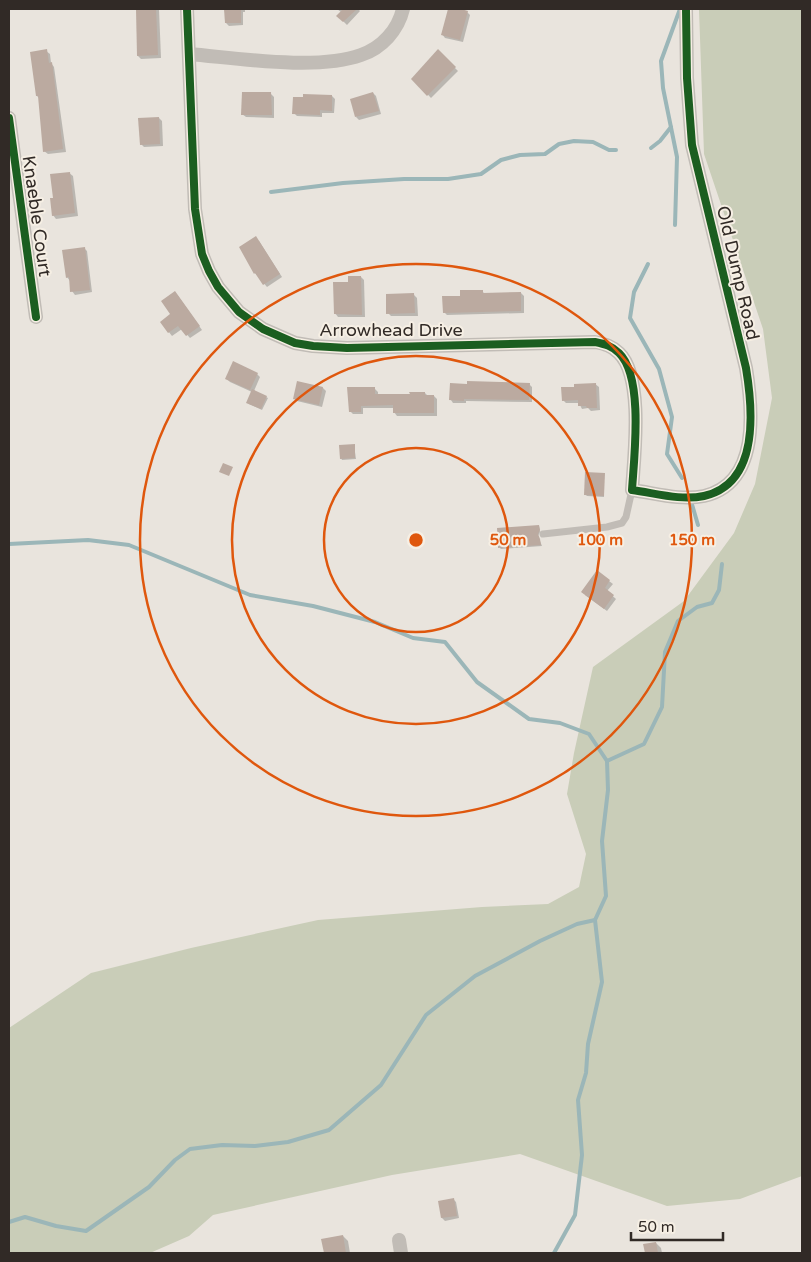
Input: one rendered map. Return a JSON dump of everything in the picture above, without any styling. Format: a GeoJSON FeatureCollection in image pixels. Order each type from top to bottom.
{"type":"FeatureCollection","features":[{"type":"Feature","properties":{"kind":"street","name":"Arrowhead Drive"},"geometry":{"type":"LineString","coordinates":[[187,9],[195,209],[202,254],[218,287],[239,312],[262,329],[295,343],[313,346],[347,348],[595,342],[609,345],[620,354],[628,366],[634,391],[636,438],[632,490]]}},
{"type":"Feature","properties":{"kind":"street"},"geometry":{"type":"LineString","coordinates":[[189,54],[296,62],[325,62],[345,59],[368,52],[387,39],[397,26],[403,9]]}},
{"type":"Feature","properties":{"kind":"street","name":"Old Dump Road"},"geometry":{"type":"LineString","coordinates":[[632,490],[676,496],[704,496],[718,491],[730,482],[742,464],[750,442],[750,395],[746,368],[692,145],[687,78],[686,9]]}},
{"type":"Feature","properties":{"kind":"street","name":"Knaeble Court"},"geometry":{"type":"LineString","coordinates":[[9,118],[36,317]]}},
{"type":"Feature","properties":{"kind":"lane"},"geometry":{"type":"LineString","coordinates":[[543,534],[613,527],[622,524],[626,517],[632,490]]}},
{"type":"Feature","properties":{"kind":"green space"},"geometry":{"type":"Polygon","coordinates":[[[699,9],[802,9],[802,1176],[740,1199],[667,1206],[520,1154],[392,1175],[213,1215],[189,1236],[150,1253],[9,1253],[9,1028],[91,973],[191,948],[318,920],[482,907],[548,904],[579,887],[586,854],[567,794],[593,667],[684,601],[734,533],[755,484],[772,398],[763,329],[704,154],[699,9]]]}},
{"type":"Feature","properties":{"kind":"building"},"geometry":{"type":"Polygon","coordinates":[[[136,9],[156,9],[158,55],[137,56],[136,9]]]}},
{"type":"Feature","properties":{"kind":"building"},"geometry":{"type":"Polygon","coordinates":[[[224,9],[241,9],[241,23],[225,23],[224,9]]]}},
{"type":"Feature","properties":{"kind":"building"},"geometry":{"type":"Polygon","coordinates":[[[343,9],[357,9],[343,22],[336,16],[343,9]]]}},
{"type":"Feature","properties":{"kind":"building"},"geometry":{"type":"Polygon","coordinates":[[[448,9],[468,11],[460,40],[441,35],[448,9]]]}},
{"type":"Feature","properties":{"kind":"building"},"geometry":{"type":"Polygon","coordinates":[[[47,49],[49,63],[52,62],[63,149],[43,152],[38,96],[36,96],[30,52],[47,49]]]}},
{"type":"Feature","properties":{"kind":"building"},"geometry":{"type":"Polygon","coordinates":[[[438,49],[456,67],[427,96],[411,79],[438,49]]]}},
{"type":"Feature","properties":{"kind":"building"},"geometry":{"type":"Polygon","coordinates":[[[242,92],[271,92],[272,115],[241,115],[242,92]]]}},
{"type":"Feature","properties":{"kind":"building"},"geometry":{"type":"Polygon","coordinates":[[[373,92],[379,111],[355,117],[350,99],[373,92]]]}},
{"type":"Feature","properties":{"kind":"building"},"geometry":{"type":"Polygon","coordinates":[[[303,94],[332,95],[332,111],[320,110],[320,115],[292,114],[293,97],[303,97],[303,94]]]}},
{"type":"Feature","properties":{"kind":"building"},"geometry":{"type":"Polygon","coordinates":[[[159,117],[160,144],[140,145],[138,118],[159,117]]]}},
{"type":"Feature","properties":{"kind":"building"},"geometry":{"type":"Polygon","coordinates":[[[70,172],[75,213],[52,216],[50,198],[53,198],[50,174],[70,172]]]}},
{"type":"Feature","properties":{"kind":"building"},"geometry":{"type":"Polygon","coordinates":[[[256,236],[280,274],[263,285],[254,274],[239,247],[256,236]]]}},
{"type":"Feature","properties":{"kind":"building"},"geometry":{"type":"Polygon","coordinates":[[[85,247],[90,290],[70,292],[69,277],[66,278],[62,250],[85,247]]]}},
{"type":"Feature","properties":{"kind":"building"},"geometry":{"type":"Polygon","coordinates":[[[348,276],[361,276],[362,315],[334,314],[333,282],[348,282],[348,276]]]}},
{"type":"Feature","properties":{"kind":"building"},"geometry":{"type":"Polygon","coordinates":[[[460,290],[483,290],[483,293],[521,292],[521,311],[443,313],[442,296],[460,296],[460,290]]]}},
{"type":"Feature","properties":{"kind":"building"},"geometry":{"type":"Polygon","coordinates":[[[175,291],[200,326],[186,336],[178,326],[168,333],[160,322],[170,314],[161,301],[175,291]]]}},
{"type":"Feature","properties":{"kind":"building"},"geometry":{"type":"Polygon","coordinates":[[[414,293],[415,313],[386,314],[386,294],[414,293]]]}},
{"type":"Feature","properties":{"kind":"building"},"geometry":{"type":"Polygon","coordinates":[[[233,361],[258,373],[250,390],[225,379],[233,361]]]}},
{"type":"Feature","properties":{"kind":"building"},"geometry":{"type":"Polygon","coordinates":[[[297,381],[323,387],[319,405],[293,399],[297,381]]]}},
{"type":"Feature","properties":{"kind":"building"},"geometry":{"type":"Polygon","coordinates":[[[467,381],[530,383],[529,400],[449,400],[450,383],[467,384],[467,381]]]}},
{"type":"Feature","properties":{"kind":"building"},"geometry":{"type":"Polygon","coordinates":[[[596,383],[597,408],[578,406],[578,400],[562,401],[561,387],[574,387],[574,384],[596,383]]]}},
{"type":"Feature","properties":{"kind":"building"},"geometry":{"type":"Polygon","coordinates":[[[347,387],[375,387],[375,394],[425,392],[425,395],[434,395],[434,413],[393,413],[393,405],[361,406],[361,412],[349,412],[347,387]]]}},
{"type":"Feature","properties":{"kind":"building"},"geometry":{"type":"Polygon","coordinates":[[[252,389],[267,396],[261,409],[246,403],[252,389]]]}},
{"type":"Feature","properties":{"kind":"building"},"geometry":{"type":"Polygon","coordinates":[[[355,444],[355,458],[340,459],[339,445],[355,444]]]}},
{"type":"Feature","properties":{"kind":"building"},"geometry":{"type":"Polygon","coordinates":[[[223,463],[233,467],[229,476],[219,472],[223,463]]]}},
{"type":"Feature","properties":{"kind":"building"},"geometry":{"type":"Polygon","coordinates":[[[585,472],[605,473],[604,496],[584,495],[585,472]]]}},
{"type":"Feature","properties":{"kind":"building"},"geometry":{"type":"Polygon","coordinates":[[[539,525],[540,530],[538,534],[541,545],[498,548],[497,528],[539,525]]]}},
{"type":"Feature","properties":{"kind":"building"},"geometry":{"type":"Polygon","coordinates":[[[597,570],[610,580],[605,588],[614,595],[604,609],[581,592],[597,570]]]}},
{"type":"Feature","properties":{"kind":"building"},"geometry":{"type":"Polygon","coordinates":[[[454,1198],[457,1216],[441,1218],[438,1201],[454,1198]]]}},
{"type":"Feature","properties":{"kind":"building"},"geometry":{"type":"Polygon","coordinates":[[[343,1235],[346,1253],[324,1253],[321,1239],[343,1235]]]}},
{"type":"Feature","properties":{"kind":"building"},"geometry":{"type":"Polygon","coordinates":[[[656,1242],[658,1253],[645,1253],[643,1244],[656,1242]]]}},
{"type":"Feature","properties":{"kind":"waterway"},"geometry":{"type":"LineString","coordinates":[[675,225],[677,157],[663,88],[661,61],[680,9]]}},
{"type":"Feature","properties":{"kind":"waterway"},"geometry":{"type":"LineString","coordinates":[[651,148],[660,141],[671,127]]}},
{"type":"Feature","properties":{"kind":"waterway"},"geometry":{"type":"LineString","coordinates":[[271,192],[343,183],[404,179],[448,179],[481,174],[501,160],[520,155],[545,154],[559,144],[574,141],[593,142],[609,150],[616,150]]}},
{"type":"Feature","properties":{"kind":"waterway"},"geometry":{"type":"LineString","coordinates":[[648,264],[634,292],[630,318],[659,369],[672,417],[667,454],[682,478]]}},
{"type":"Feature","properties":{"kind":"waterway"},"geometry":{"type":"LineString","coordinates":[[691,501],[698,525]]}},
{"type":"Feature","properties":{"kind":"waterway"},"geometry":{"type":"LineString","coordinates":[[9,544],[88,540],[129,545],[250,595],[313,606],[375,622],[413,638],[445,642],[477,682],[529,719],[560,723],[589,734],[607,761],[608,790],[602,841],[606,896],[595,920],[602,982],[588,1044],[586,1073],[578,1100],[582,1155],[575,1215],[554,1253]]}},
{"type":"Feature","properties":{"kind":"waterway"},"geometry":{"type":"LineString","coordinates":[[607,761],[644,744],[662,707],[665,652],[678,621],[697,607],[712,603],[719,590],[722,564]]}},
{"type":"Feature","properties":{"kind":"waterway"},"geometry":{"type":"LineString","coordinates":[[9,1222],[25,1217],[56,1226],[86,1231],[149,1187],[175,1160],[190,1149],[222,1145],[255,1146],[288,1142],[329,1130],[381,1085],[426,1015],[475,976],[540,941],[577,924],[595,920]]}},
{"type":"Feature","properties":{"kind":"cycle path"},"geometry":{"type":"LineString","coordinates":[[187,9],[195,209],[202,254],[218,287],[239,312],[263,329],[295,343],[313,346],[347,348],[595,342],[608,346],[619,353],[627,364],[632,380],[636,418],[632,490],[686,498],[704,496],[722,488],[735,476],[744,461],[749,443],[751,424],[746,368],[692,145],[687,78],[686,9]]}},
{"type":"Feature","properties":{"kind":"cycle path"},"geometry":{"type":"LineString","coordinates":[[9,118],[36,317]]}}]}
